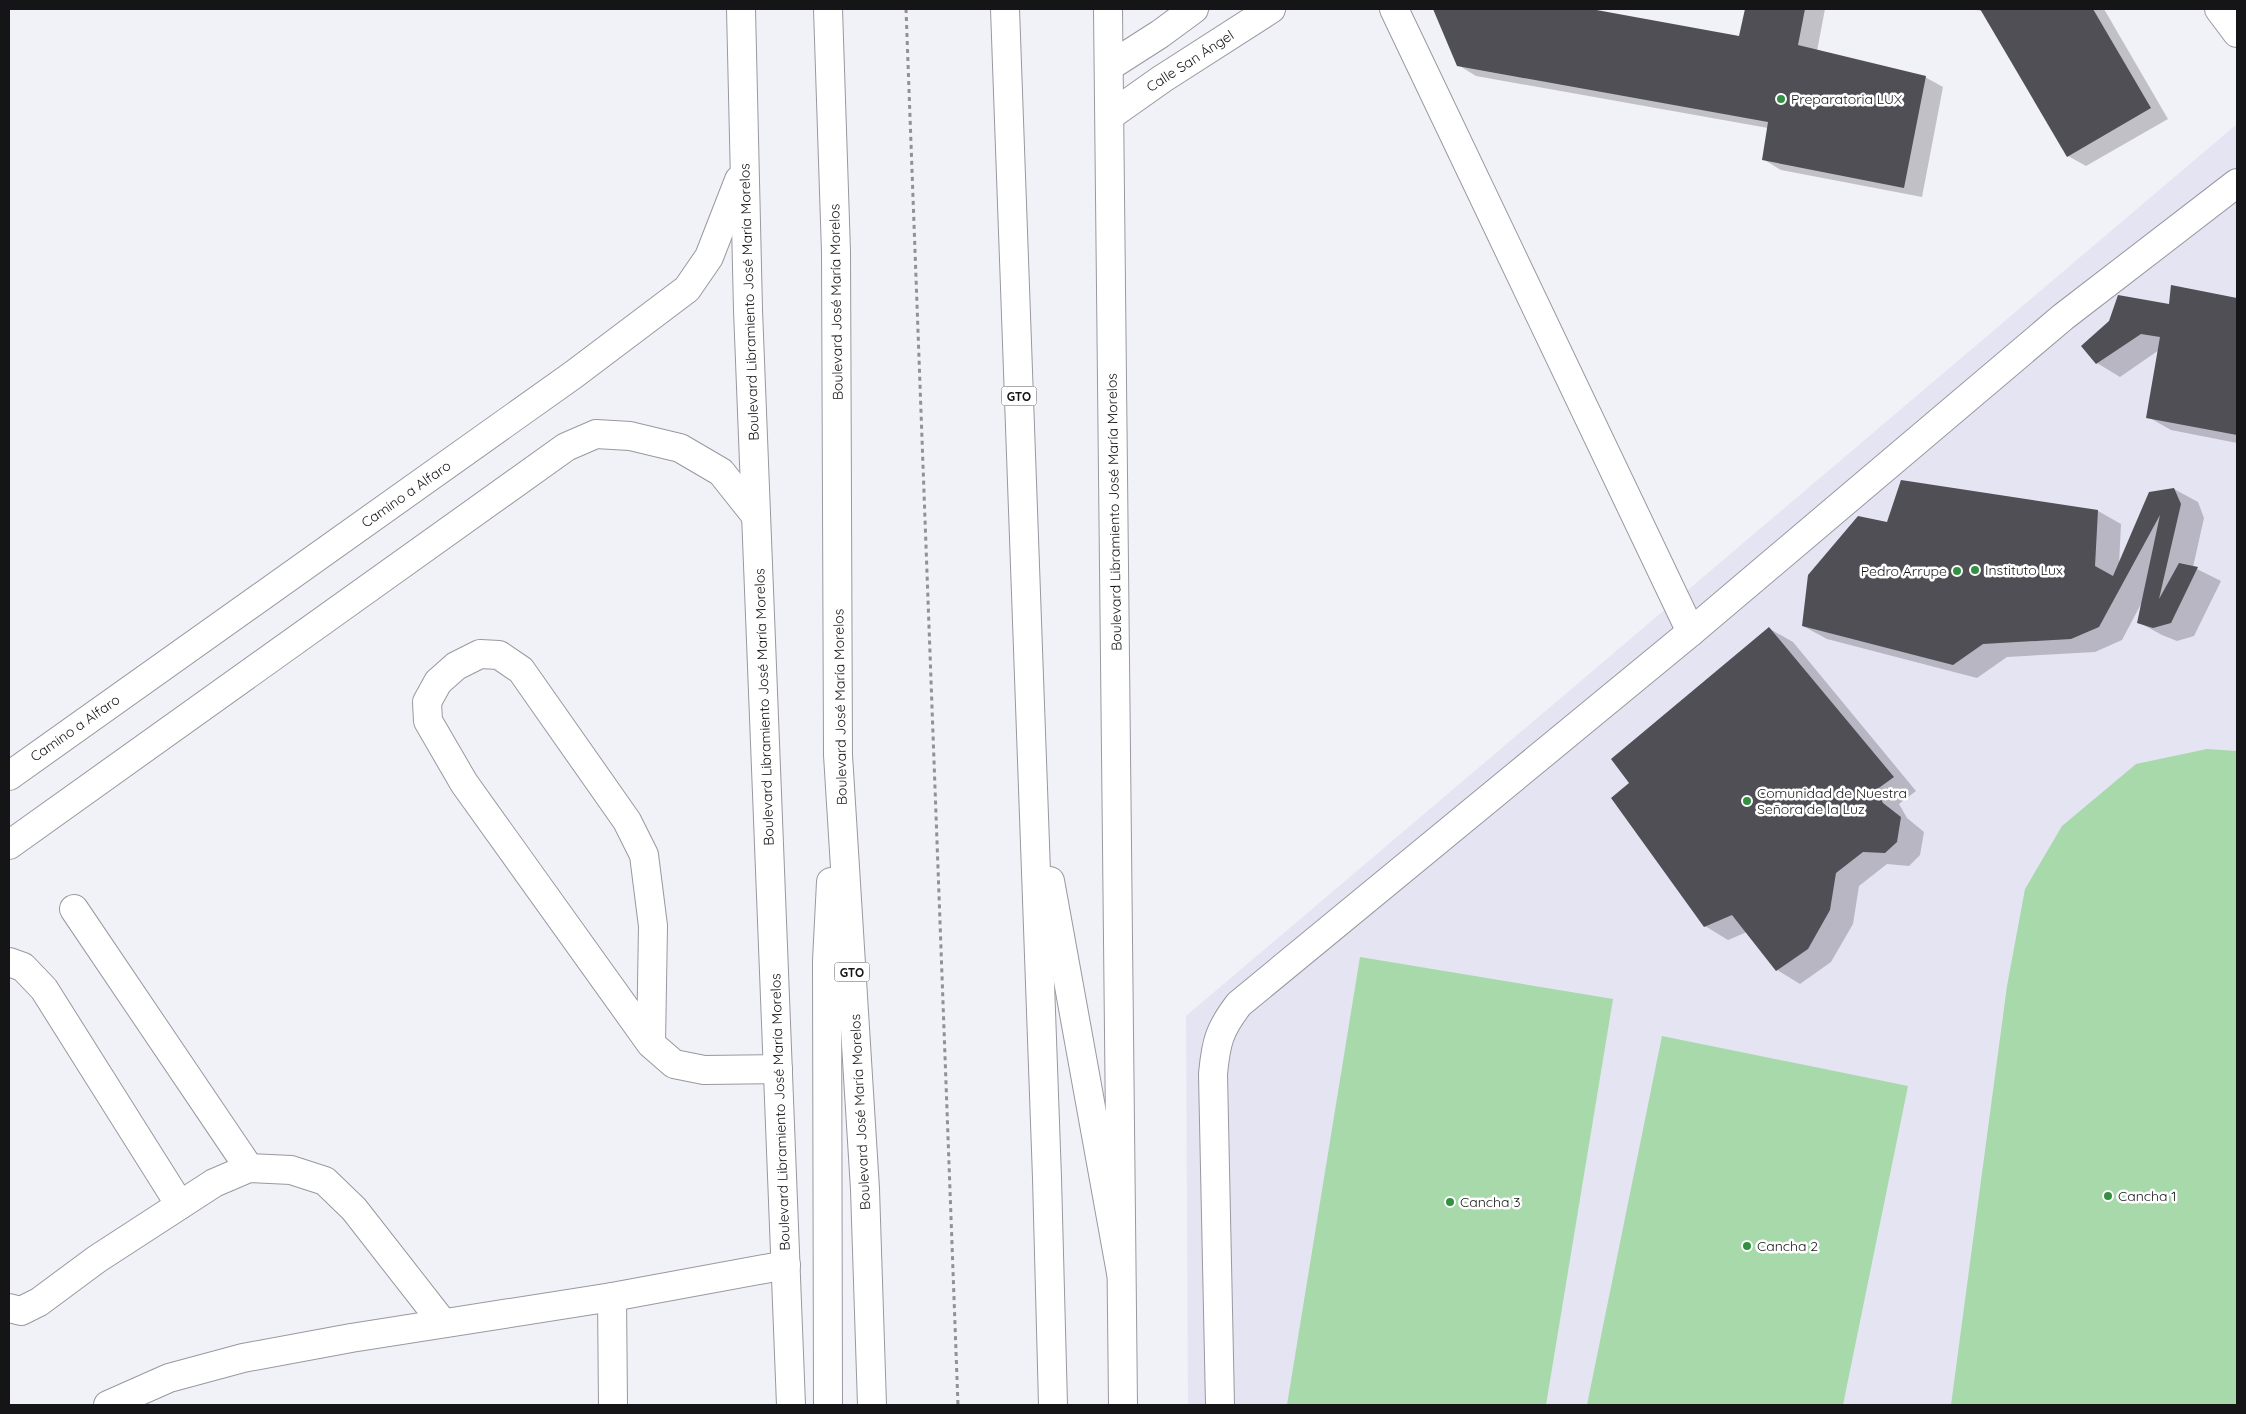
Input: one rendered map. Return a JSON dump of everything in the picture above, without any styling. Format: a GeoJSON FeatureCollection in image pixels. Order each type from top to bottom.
{"type":"FeatureCollection","features":[{"type":"Feature","properties":{"kind":"street","name":"Boulevard Libramiento José María Morelos"},"geometry":{"type":"LineString","coordinates":[[740,9],[756,516],[791,1405]]}},
{"type":"Feature","properties":{"kind":"street","name":"Boulevard José María Morelos"},"geometry":{"type":"LineString","coordinates":[[828,9],[836,252],[838,755],[865,1189],[872,1405]]}},
{"type":"Feature","properties":{"kind":"street","name":"GTO"},"geometry":{"type":"LineString","coordinates":[[1005,9],[1048,1178],[1053,1405]]}},
{"type":"Feature","properties":{"kind":"street","name":"Boulevard Libramiento José María Morelos"},"geometry":{"type":"LineString","coordinates":[[1108,9],[1111,115],[1123,1405]]}},
{"type":"Feature","properties":{"kind":"street"},"geometry":{"type":"LineString","coordinates":[[1110,66],[1160,34],[1194,9]]}},
{"type":"Feature","properties":{"kind":"street","name":"Calle San Ángel"},"geometry":{"type":"LineString","coordinates":[[1111,115],[1162,79],[1271,9]]}},
{"type":"Feature","properties":{"kind":"street"},"geometry":{"type":"LineString","coordinates":[[1394,9],[1691,632]]}},
{"type":"Feature","properties":{"kind":"street"},"geometry":{"type":"LineString","coordinates":[[2219,9],[2237,32]]}},
{"type":"Feature","properties":{"kind":"street","name":"Camino a Alfaro"},"geometry":{"type":"LineString","coordinates":[[9,776],[574,374],[687,289],[709,257],[744,164]]}},
{"type":"Feature","properties":{"kind":"street"},"geometry":{"type":"LineString","coordinates":[[1220,1405],[1213,1074],[1216,1043],[1226,1020],[1239,1004],[1691,632],[2063,317],[2237,183]]}},
{"type":"Feature","properties":{"kind":"street"},"geometry":{"type":"LineString","coordinates":[[9,845],[566,447],[596,434],[630,436],[680,448],[721,472],[756,516]]}},
{"type":"Feature","properties":{"kind":"street"},"geometry":{"type":"LineString","coordinates":[[651,1044],[652,926],[644,855],[627,821],[522,670],[499,655],[480,654],[456,666],[438,682],[427,702],[428,721],[464,783],[651,1044],[674,1064],[704,1070],[778,1069]]}},
{"type":"Feature","properties":{"kind":"street"},"geometry":{"type":"LineString","coordinates":[[828,1405],[826,961],[838,755]]}},
{"type":"Feature","properties":{"kind":"street"},"geometry":{"type":"LineString","coordinates":[[1033,784],[1121,1273]]}},
{"type":"Feature","properties":{"kind":"street"},"geometry":{"type":"LineString","coordinates":[[74,909],[249,1168]]}},
{"type":"Feature","properties":{"kind":"street"},"geometry":{"type":"LineString","coordinates":[[9,962],[23,967],[44,989],[180,1205]]}},
{"type":"Feature","properties":{"kind":"street"},"geometry":{"type":"LineString","coordinates":[[9,1308],[21,1311],[39,1302],[97,1259],[214,1183],[249,1168],[291,1170],[326,1181],[354,1209],[443,1324]]}},
{"type":"Feature","properties":{"kind":"street"},"geometry":{"type":"LineString","coordinates":[[108,1405],[169,1378],[243,1358],[351,1338],[612,1297],[786,1266]]}},
{"type":"Feature","properties":{"kind":"street"},"geometry":{"type":"LineString","coordinates":[[612,1297],[613,1405]]}},
{"type":"Feature","properties":{"kind":"path"},"geometry":{"type":"LineString","coordinates":[[906,9],[958,1405]]}},
{"type":"Feature","properties":{"kind":"shaded area","name":"Instituto Lux"},"geometry":{"type":"Polygon","coordinates":[[[2237,124],[2237,1405],[1188,1405],[1186,1016],[2237,124]]]}},
{"type":"Feature","properties":{"kind":"green space","name":"Cancha 1"},"geometry":{"type":"Polygon","coordinates":[[[2207,749],[2237,751],[2237,1405],[1951,1405],[2007,986],[2025,889],[2062,826],[2136,764],[2207,749]]]}},
{"type":"Feature","properties":{"kind":"green space","name":"Cancha 3"},"geometry":{"type":"Polygon","coordinates":[[[1360,957],[1613,999],[1546,1405],[1287,1405],[1360,957]]]}},
{"type":"Feature","properties":{"kind":"green space","name":"Cancha 2"},"geometry":{"type":"Polygon","coordinates":[[[1662,1036],[1908,1086],[1843,1405],[1587,1405],[1662,1036]]]}},
{"type":"Feature","properties":{"kind":"building","name":"Preparatoria LUX"},"geometry":{"type":"Polygon","coordinates":[[[1433,9],[1591,9],[1739,36],[1745,9],[1805,9],[1798,45],[1926,76],[1904,188],[1762,160],[1768,122],[1457,66],[1433,9]]]}},
{"type":"Feature","properties":{"kind":"building"},"geometry":{"type":"Polygon","coordinates":[[[1980,9],[2093,9],[2151,108],[2067,157],[1980,9]]]}},
{"type":"Feature","properties":{"kind":"building"},"geometry":{"type":"Polygon","coordinates":[[[2171,285],[2237,298],[2237,435],[2146,418],[2160,337],[2141,334],[2096,364],[2081,346],[2109,321],[2118,295],[2169,304],[2171,285]]]}},
{"type":"Feature","properties":{"kind":"building","name":"Pedro Arrupe"},"geometry":{"type":"Polygon","coordinates":[[[1901,480],[2098,510],[2095,566],[2113,576],[2149,492],[2174,488],[2181,504],[2159,599],[2179,563],[2198,567],[2171,623],[2153,628],[2137,623],[2160,515],[2099,627],[2071,639],[1983,644],[1953,665],[1802,626],[1808,575],[1858,516],[1887,522],[1901,480]]]}},
{"type":"Feature","properties":{"kind":"building","name":"Comunidad de Nuestra Señora de la Luz"},"geometry":{"type":"Polygon","coordinates":[[[1769,627],[1894,777],[1876,790],[1883,803],[1901,817],[1897,842],[1885,853],[1863,852],[1836,873],[1830,910],[1808,949],[1776,971],[1732,915],[1704,927],[1611,798],[1629,783],[1611,759],[1769,627]]]}},
{"type":"Feature","properties":{"kind":"place","name":"Preparatoria LUX"},"geometry":{"type":"Point","coordinates":[1781,99]}},
{"type":"Feature","properties":{"kind":"place","name":"Instituto Lux"},"geometry":{"type":"Point","coordinates":[1975,570]}},
{"type":"Feature","properties":{"kind":"place","name":"Pedro Arrupe"},"geometry":{"type":"Point","coordinates":[1957,571]}},
{"type":"Feature","properties":{"kind":"place","name":"Comunidad de Nuestra Señora de la Luz"},"geometry":{"type":"Point","coordinates":[1747,801]}},
{"type":"Feature","properties":{"kind":"place","name":"Cancha 1"},"geometry":{"type":"Point","coordinates":[2108,1196]}},
{"type":"Feature","properties":{"kind":"place","name":"Cancha 3"},"geometry":{"type":"Point","coordinates":[1450,1202]}},
{"type":"Feature","properties":{"kind":"place","name":"Cancha 2"},"geometry":{"type":"Point","coordinates":[1747,1246]}}]}
